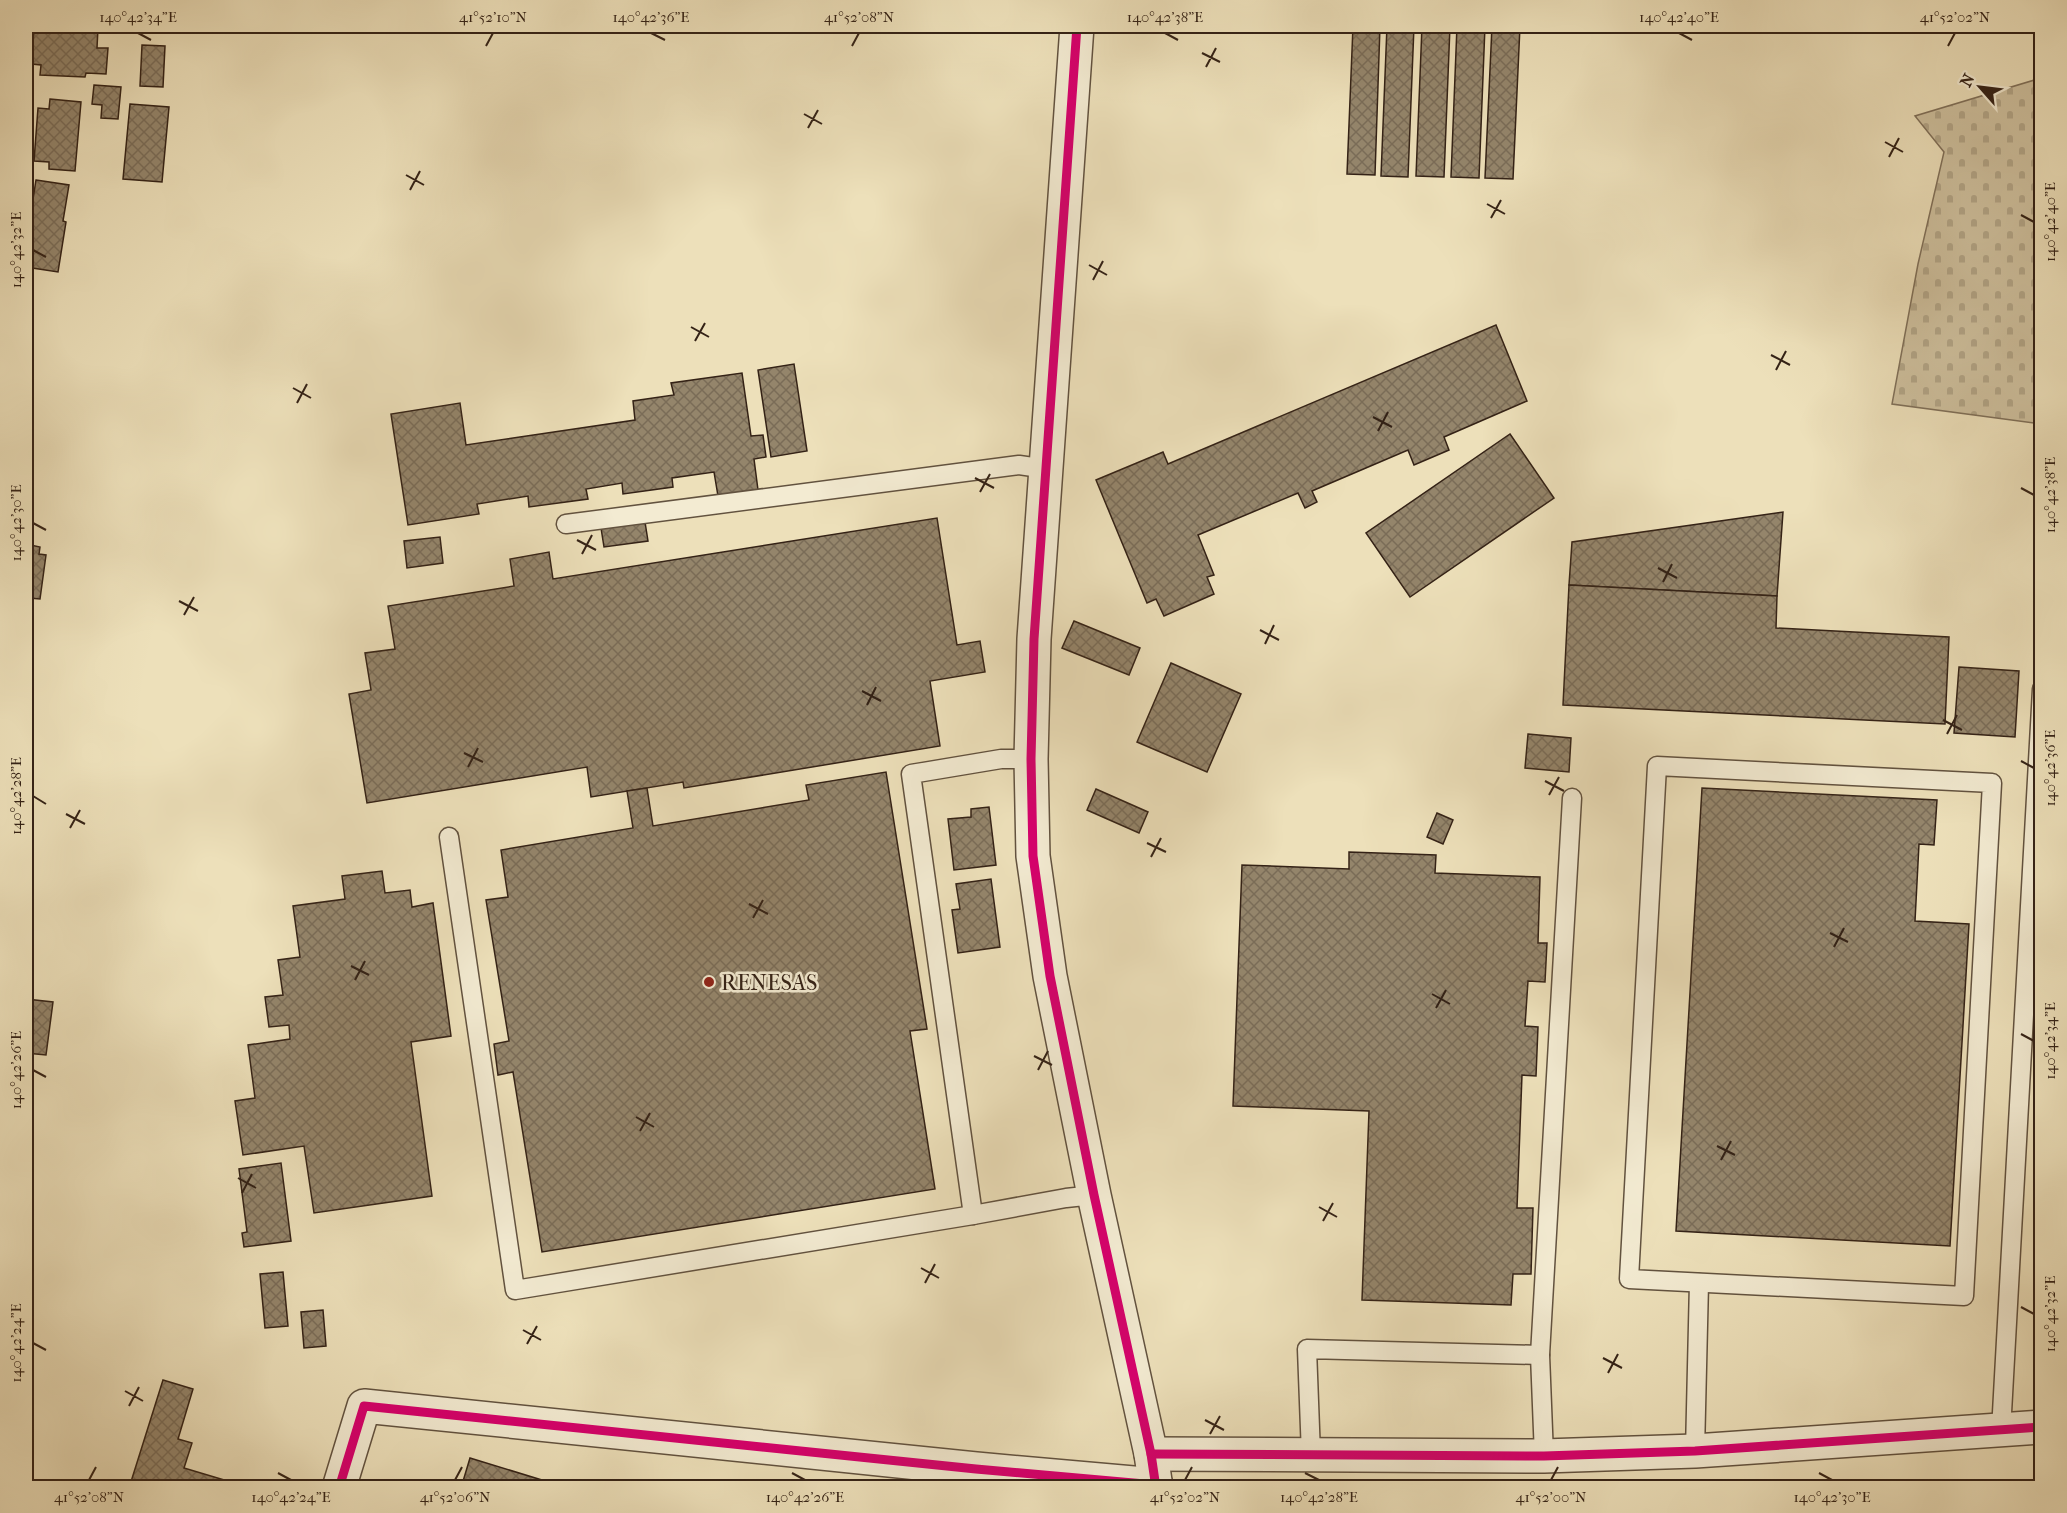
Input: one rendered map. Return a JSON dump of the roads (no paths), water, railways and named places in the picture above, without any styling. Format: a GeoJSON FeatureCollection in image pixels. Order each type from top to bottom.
{"type":"FeatureCollection","features":[{"type":"Feature","properties":{"kind":"street"},"geometry":{"type":"LineString","coordinates":[[339,1488],[364,1406],[1156,1486],[1050,976],[1033,856],[1031,759],[1034,639],[1077,26]]}},
{"type":"Feature","properties":{"kind":"street"},"geometry":{"type":"LineString","coordinates":[[1151,1454],[1544,1456],[1695,1451],[2042,1427]]}},
{"type":"Feature","properties":{"kind":"lane"},"geometry":{"type":"LineString","coordinates":[[566,524],[1020,465],[1047,469]]}},
{"type":"Feature","properties":{"kind":"lane"},"geometry":{"type":"LineString","coordinates":[[2001,1431],[2042,689]]}},
{"type":"Feature","properties":{"kind":"lane"},"geometry":{"type":"LineString","coordinates":[[973,1215],[911,774],[1001,759],[1031,759]]}},
{"type":"Feature","properties":{"kind":"lane"},"geometry":{"type":"LineString","coordinates":[[1657,766],[1992,783],[1964,1296],[1699,1283],[1629,1279],[1657,766]]}},
{"type":"Feature","properties":{"kind":"lane"},"geometry":{"type":"LineString","coordinates":[[1544,1456],[1540,1355],[1572,798]]}},
{"type":"Feature","properties":{"kind":"lane"},"geometry":{"type":"LineString","coordinates":[[449,837],[515,1290],[1094,1195]]}},
{"type":"Feature","properties":{"kind":"lane"},"geometry":{"type":"LineString","coordinates":[[1695,1451],[1699,1283]]}},
{"type":"Feature","properties":{"kind":"lane"},"geometry":{"type":"LineString","coordinates":[[1311,1455],[1307,1349],[1540,1355]]}},
{"type":"Feature","properties":{"kind":"place","name":"RENESAS"},"geometry":{"type":"Point","coordinates":[709,982]}}]}
